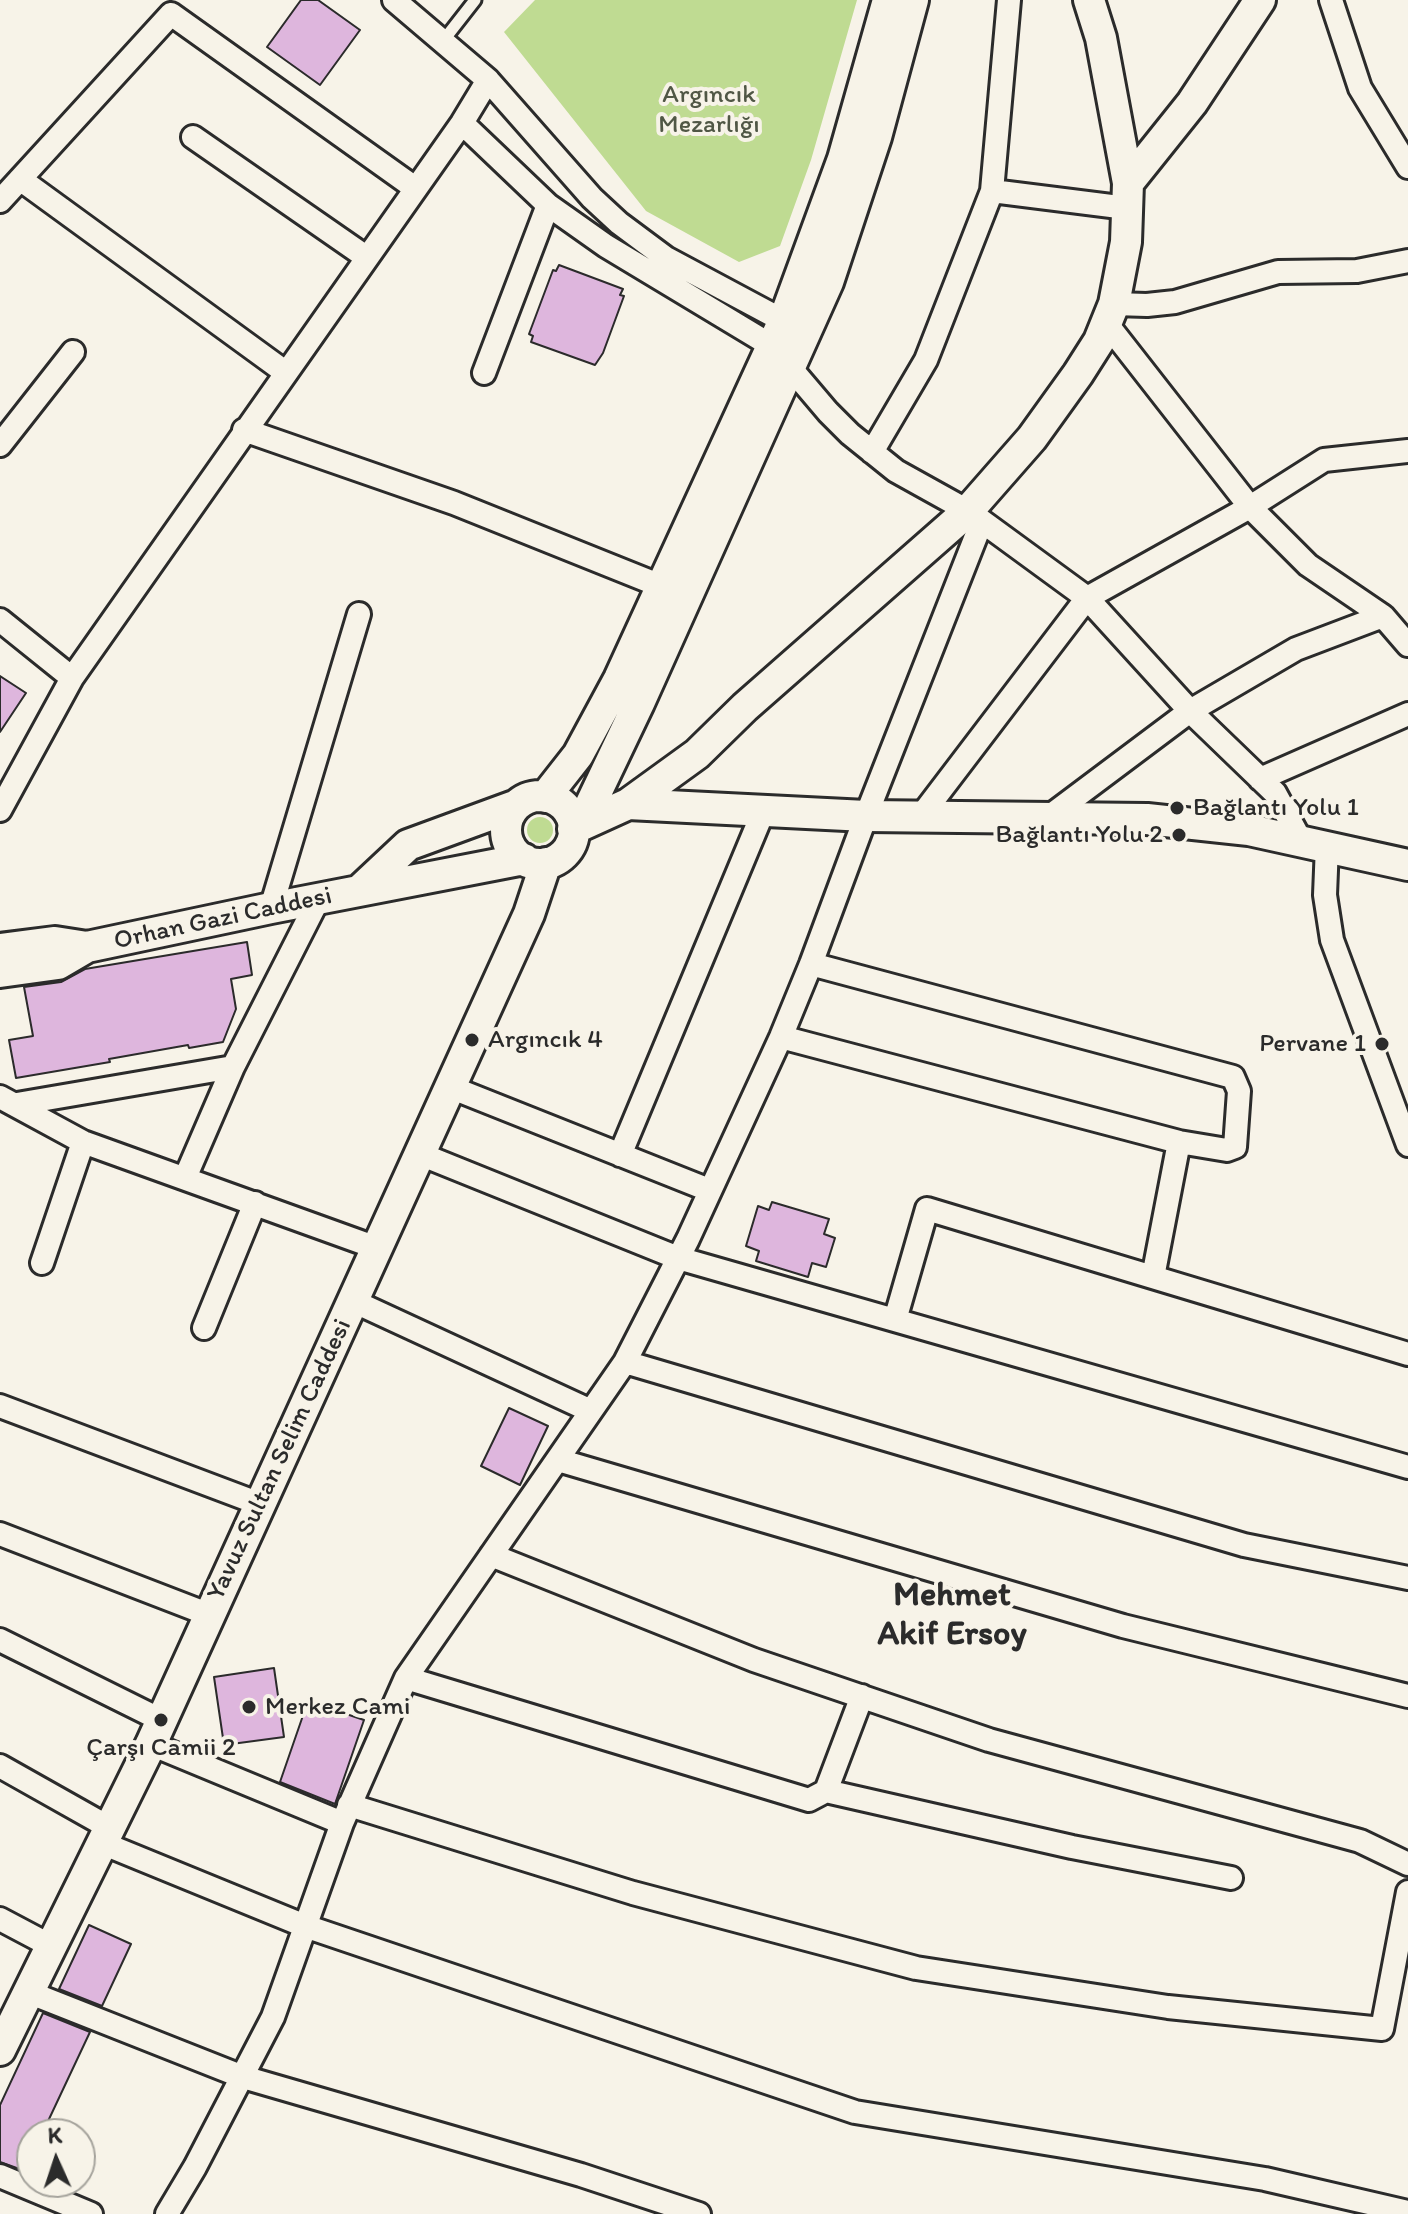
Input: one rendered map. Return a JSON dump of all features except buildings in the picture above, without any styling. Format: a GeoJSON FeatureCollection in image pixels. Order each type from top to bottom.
{"type":"FeatureCollection","features":[{"type":"Feature","properties":{"kind":"street"},"geometry":{"type":"LineString","coordinates":[[394,0],[488,80],[592,198],[619,223],[787,342],[828,412],[872,452],[919,486],[975,516],[1087,598],[1190,711],[1275,793],[1314,842],[1332,940],[1408,1145]]}},
{"type":"Feature","properties":{"kind":"street"},"geometry":{"type":"LineString","coordinates":[[573,826],[587,812],[593,799],[787,342],[888,0]]}},
{"type":"Feature","properties":{"kind":"street"},"geometry":{"type":"LineString","coordinates":[[531,801],[561,803],[568,812],[573,826],[572,840],[557,859],[535,861],[511,847],[506,831],[507,819],[531,801],[578,755],[596,726],[661,586],[787,342],[828,282],[859,193],[913,0]]}},
{"type":"Feature","properties":{"kind":"street"},"geometry":{"type":"LineString","coordinates":[[872,452],[926,360],[992,191],[1009,0]]}},
{"type":"Feature","properties":{"kind":"street"},"geometry":{"type":"LineString","coordinates":[[167,2214],[273,2017],[345,1814],[406,1678],[625,1362],[678,1258],[781,1037],[811,964],[975,516],[1078,374],[1110,314],[1126,242],[1127,195],[1101,38],[1089,0]]}},
{"type":"Feature","properties":{"kind":"street"},"geometry":{"type":"LineString","coordinates":[[1331,0],[1360,88],[1408,167]]}},
{"type":"Feature","properties":{"kind":"street"},"geometry":{"type":"LineString","coordinates":[[1127,195],[1192,103],[1257,1]]}},
{"type":"Feature","properties":{"kind":"street"},"geometry":{"type":"LineString","coordinates":[[0,201],[164,7],[415,188]]}},
{"type":"Feature","properties":{"kind":"street"},"geometry":{"type":"LineString","coordinates":[[0,810],[72,678],[462,123],[488,80]]}},
{"type":"Feature","properties":{"kind":"street"},"geometry":{"type":"LineString","coordinates":[[462,123],[548,205],[644,272],[787,342]]}},
{"type":"Feature","properties":{"kind":"street"},"geometry":{"type":"LineString","coordinates":[[193,137],[366,257]]}},
{"type":"Feature","properties":{"kind":"street"},"geometry":{"type":"LineString","coordinates":[[20,179],[285,372]]}},
{"type":"Feature","properties":{"kind":"street"},"geometry":{"type":"LineString","coordinates":[[992,191],[1127,195]]}},
{"type":"Feature","properties":{"kind":"street"},"geometry":{"type":"LineString","coordinates":[[484,373],[548,205]]}},
{"type":"Feature","properties":{"kind":"street"},"geometry":{"type":"LineString","coordinates":[[1110,314],[1175,302],[1292,270],[1357,271],[1408,261]]}},
{"type":"Feature","properties":{"kind":"street"},"geometry":{"type":"LineString","coordinates":[[1110,314],[1250,507],[1308,565],[1398,628]]}},
{"type":"Feature","properties":{"kind":"street"},"geometry":{"type":"LineString","coordinates":[[0,445],[73,352]]}},
{"type":"Feature","properties":{"kind":"street"},"geometry":{"type":"LineString","coordinates":[[244,430],[454,503],[661,586]]}},
{"type":"Feature","properties":{"kind":"street"},"geometry":{"type":"LineString","coordinates":[[921,816],[1087,598],[1250,507],[1324,460],[1408,451]]}},
{"type":"Feature","properties":{"kind":"street"},"geometry":{"type":"LineString","coordinates":[[573,826],[628,804],[697,754],[745,707],[975,516]]}},
{"type":"Feature","properties":{"kind":"street"},"geometry":{"type":"LineString","coordinates":[[271,908],[359,614]]}},
{"type":"Feature","properties":{"kind":"street"},"geometry":{"type":"LineString","coordinates":[[0,620],[72,678]]}},
{"type":"Feature","properties":{"kind":"street"},"geometry":{"type":"LineString","coordinates":[[1050,816],[1190,711],[1296,649],[1398,628]]}},
{"type":"Feature","properties":{"kind":"street"},"geometry":{"type":"LineString","coordinates":[[1260,779],[1408,714]]}},
{"type":"Feature","properties":{"kind":"street","name":"Orhan Gazi Caddesi"},"geometry":{"type":"LineString","coordinates":[[359,891],[408,845],[531,801]]}},
{"type":"Feature","properties":{"kind":"street"},"geometry":{"type":"LineString","coordinates":[[628,804],[866,816],[1050,816],[1199,823],[1314,842],[1408,865]]}},
{"type":"Feature","properties":{"kind":"street"},"geometry":{"type":"LineString","coordinates":[[620,1155],[763,812]]}},
{"type":"Feature","properties":{"kind":"street","name":"Orhan Gazi Caddesi"},"geometry":{"type":"LineString","coordinates":[[0,972],[58,964],[87,947],[319,898],[535,861]]}},
{"type":"Feature","properties":{"kind":"street","name":"Yavuz Sultan Selim Caddesi"},"geometry":{"type":"LineString","coordinates":[[0,2050],[156,1732],[529,914],[535,861]]}},
{"type":"Feature","properties":{"kind":"street"},"geometry":{"type":"LineString","coordinates":[[185,1178],[233,1067],[319,898]]}},
{"type":"Feature","properties":{"kind":"street","name":"Orhan Gazi Caddesi"},"geometry":{"type":"LineString","coordinates":[[0,949],[55,942],[87,947]]}},
{"type":"Feature","properties":{"kind":"street"},"geometry":{"type":"LineString","coordinates":[[781,1037],[1179,1142],[1227,1150],[1235,1147],[1239,1091],[1233,1077],[811,964]]}},
{"type":"Feature","properties":{"kind":"street"},"geometry":{"type":"LineString","coordinates":[[8,1101],[233,1067]]}},
{"type":"Feature","properties":{"kind":"street"},"geometry":{"type":"LineString","coordinates":[[450,1087],[709,1190]]}},
{"type":"Feature","properties":{"kind":"street"},"geometry":{"type":"LineString","coordinates":[[8,1101],[83,1142],[377,1248]]}},
{"type":"Feature","properties":{"kind":"street"},"geometry":{"type":"LineString","coordinates":[[42,1263],[83,1142]]}},
{"type":"Feature","properties":{"kind":"street"},"geometry":{"type":"LineString","coordinates":[[1153,1277],[1179,1142]]}},
{"type":"Feature","properties":{"kind":"street"},"geometry":{"type":"LineString","coordinates":[[420,1154],[678,1258],[1408,1467]]}},
{"type":"Feature","properties":{"kind":"street"},"geometry":{"type":"LineString","coordinates":[[204,1328],[255,1203]]}},
{"type":"Feature","properties":{"kind":"street"},"geometry":{"type":"LineString","coordinates":[[895,1320],[927,1209],[1408,1354]]}},
{"type":"Feature","properties":{"kind":"street"},"geometry":{"type":"LineString","coordinates":[[353,1301],[591,1411]]}},
{"type":"Feature","properties":{"kind":"street"},"geometry":{"type":"LineString","coordinates":[[625,1362],[1244,1545],[1408,1578]]}},
{"type":"Feature","properties":{"kind":"street"},"geometry":{"type":"LineString","coordinates":[[0,1406],[260,1504]]}},
{"type":"Feature","properties":{"kind":"street"},"geometry":{"type":"LineString","coordinates":[[558,1460],[1123,1626],[1408,1696]]}},
{"type":"Feature","properties":{"kind":"street"},"geometry":{"type":"LineString","coordinates":[[0,1534],[210,1615]]}},
{"type":"Feature","properties":{"kind":"street"},"geometry":{"type":"LineString","coordinates":[[491,1555],[754,1660],[989,1740],[1360,1841],[1408,1864]]}},
{"type":"Feature","properties":{"kind":"street"},"geometry":{"type":"LineString","coordinates":[[0,1640],[156,1732],[345,1814],[916,1968],[1168,2007],[1382,2029],[1408,1892]]}},
{"type":"Feature","properties":{"kind":"street"},"geometry":{"type":"LineString","coordinates":[[406,1678],[809,1800],[826,1791],[1072,1847],[1231,1878]]}},
{"type":"Feature","properties":{"kind":"street"},"geometry":{"type":"LineString","coordinates":[[826,1791],[862,1696]]}},
{"type":"Feature","properties":{"kind":"street"},"geometry":{"type":"LineString","coordinates":[[0,1766],[106,1835],[305,1926],[855,2112],[1252,2176],[1408,2212]]}},
{"type":"Feature","properties":{"kind":"street"},"geometry":{"type":"LineString","coordinates":[[0,1919],[51,1946]]}},
{"type":"Feature","properties":{"kind":"street"},"geometry":{"type":"LineString","coordinates":[[28,1992],[243,2077],[581,2175],[699,2214]]}},
{"type":"Feature","properties":{"kind":"street"},"geometry":{"type":"LineString","coordinates":[[0,2176],[91,2214]]}},
{"type":"Feature","properties":{"kind":"lane"},"geometry":{"type":"LineString","coordinates":[[443,41],[475,0]]}},
{"type":"Feature","properties":{"kind":"green space","name":"Argıncık Mezarlığı"},"geometry":{"type":"Polygon","coordinates":[[[535,0],[857,0],[811,160],[780,246],[739,262],[646,211],[504,32],[535,0]]]}},
{"type":"Feature","properties":{"kind":"green space"},"geometry":{"type":"Polygon","coordinates":[[[540,817],[549,821],[553,830],[549,839],[540,843],[531,839],[527,830],[531,821],[540,817]]]}},
{"type":"Feature","properties":{"kind":"place","name":"Bağlantı Yolu 1"},"geometry":{"type":"Point","coordinates":[1177,808]}},
{"type":"Feature","properties":{"kind":"place","name":"Bağlantı Yolu 2"},"geometry":{"type":"Point","coordinates":[1179,835]}},
{"type":"Feature","properties":{"kind":"place","name":"Argıncık 4"},"geometry":{"type":"Point","coordinates":[472,1040]}},
{"type":"Feature","properties":{"kind":"place","name":"Pervane 1"},"geometry":{"type":"Point","coordinates":[1382,1044]}},
{"type":"Feature","properties":{"kind":"place","name":"Merkez Cami"},"geometry":{"type":"Point","coordinates":[249,1707]}},
{"type":"Feature","properties":{"kind":"place","name":"Çarşı Camii 2"},"geometry":{"type":"Point","coordinates":[161,1720]}},
{"type":"Feature","properties":{"kind":"district","name":"Mehmet Akif Ersoy"},"geometry":{"type":"Point","coordinates":[952,1616]}}]}
